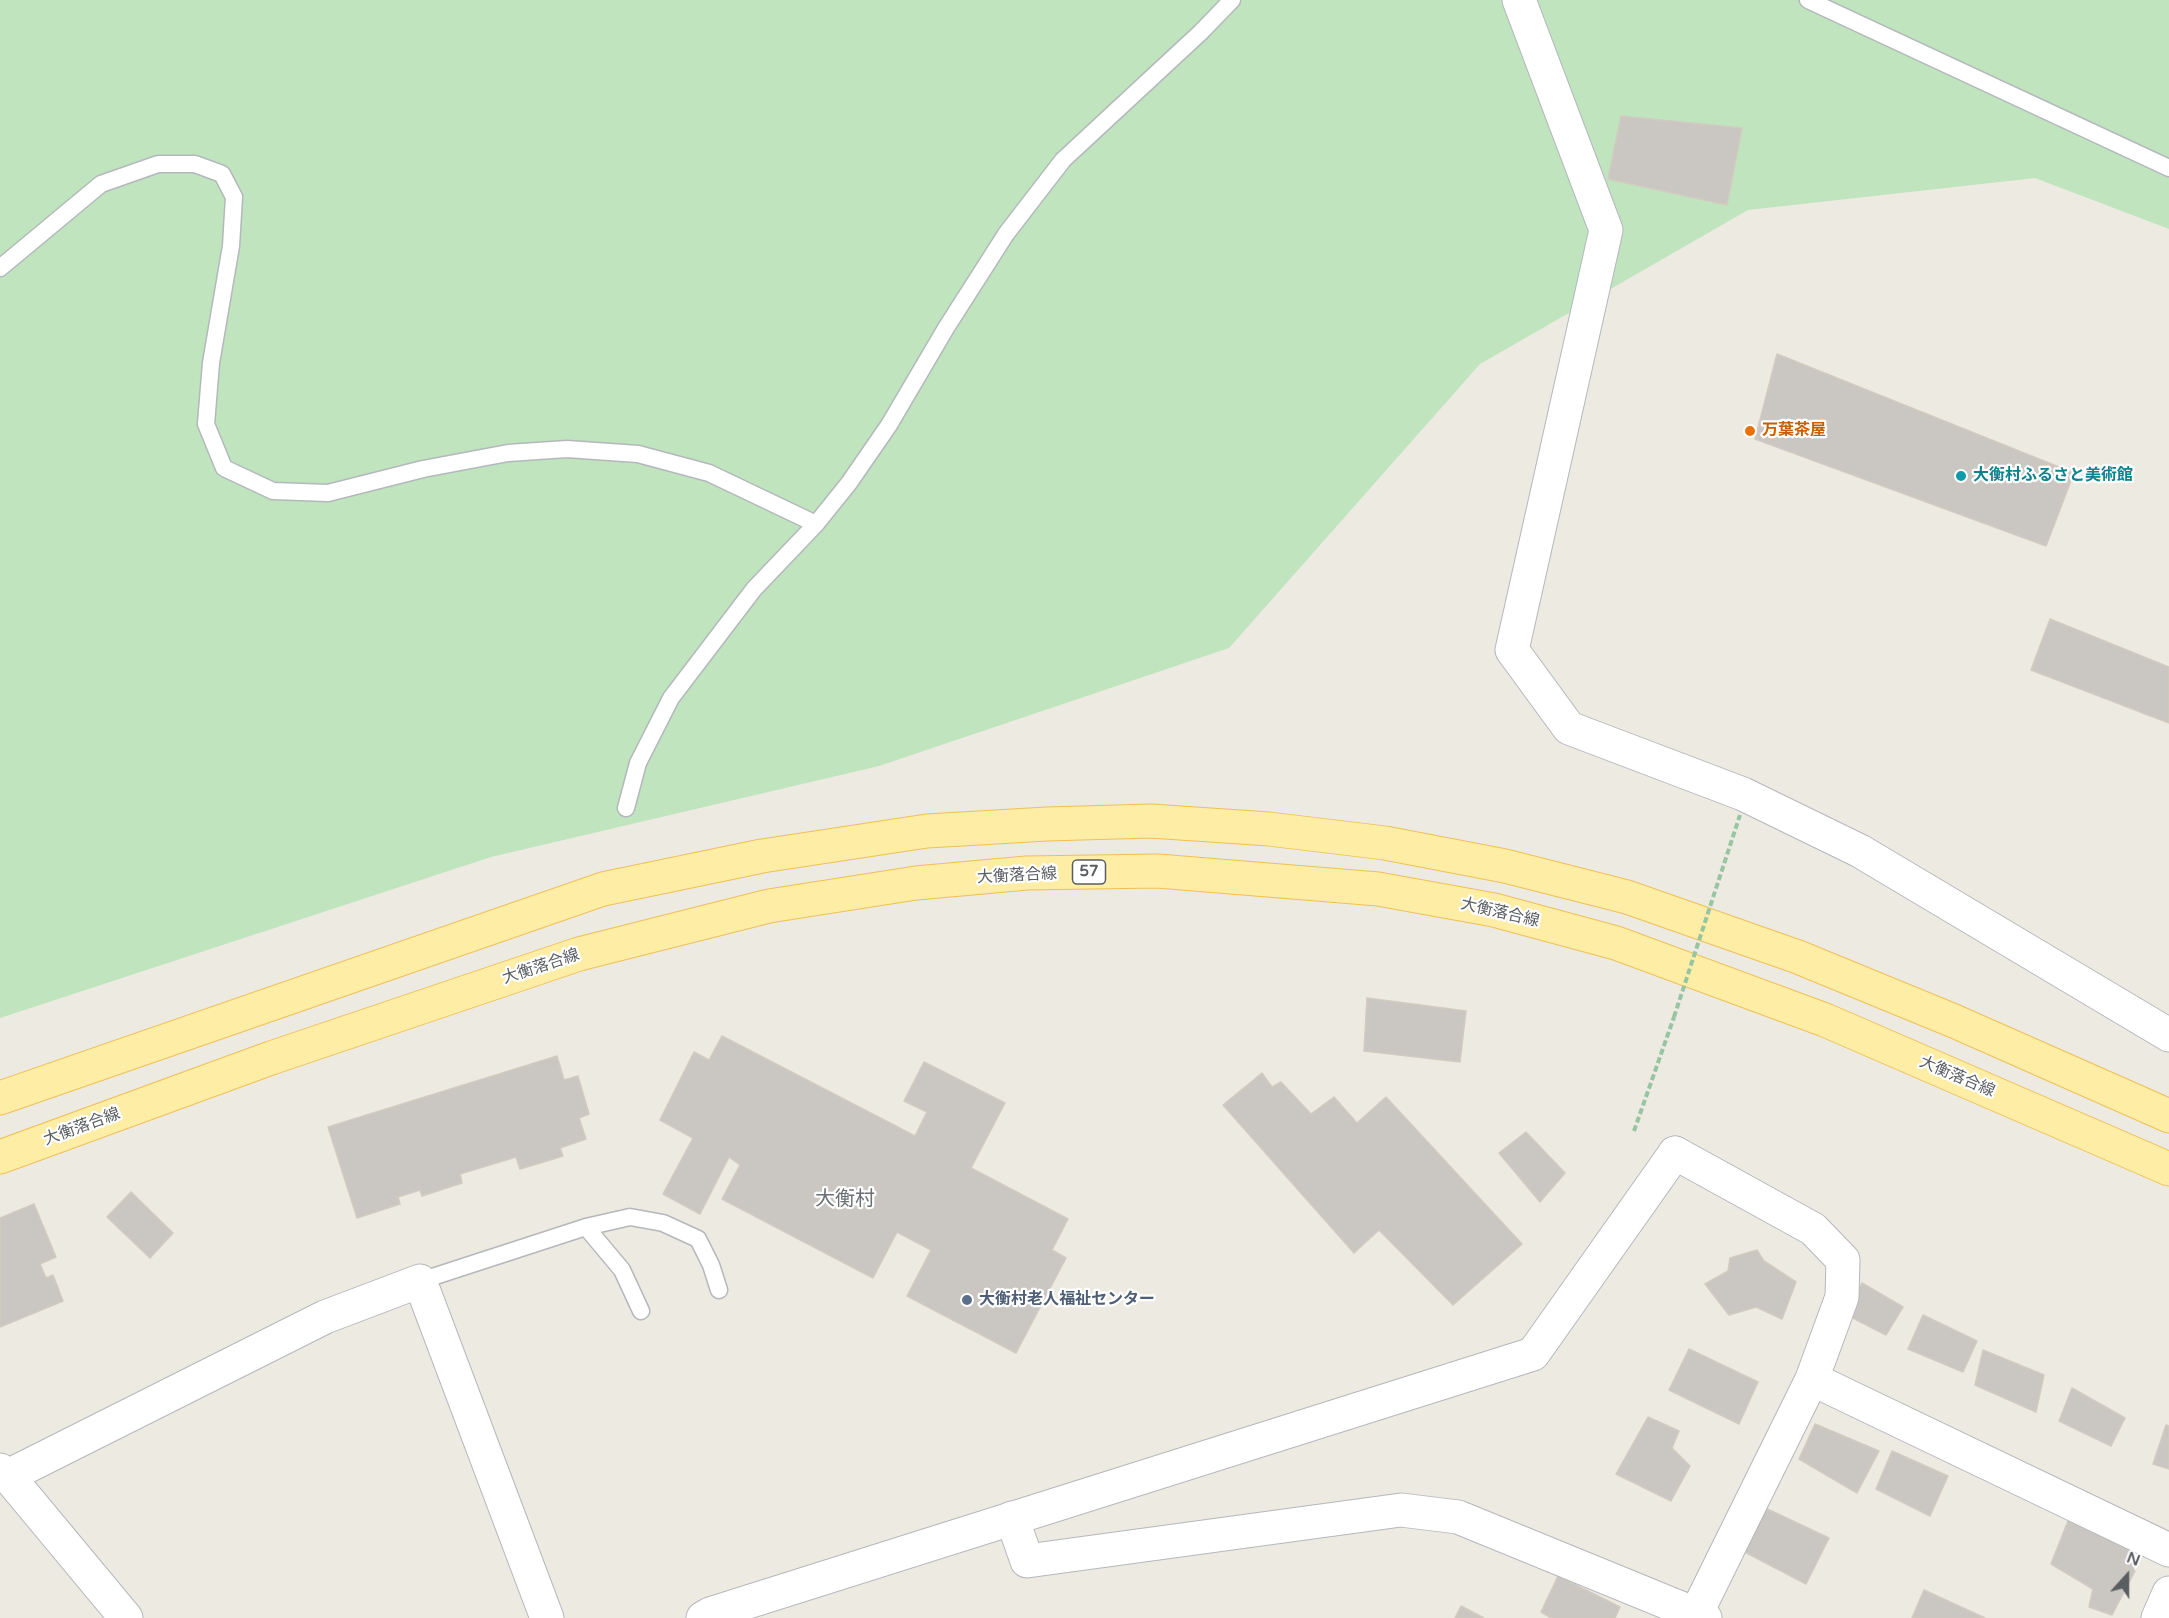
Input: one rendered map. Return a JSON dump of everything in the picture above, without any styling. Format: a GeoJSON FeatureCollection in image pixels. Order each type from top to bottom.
{"type":"FeatureCollection","features":[{"type":"Feature","properties":{"kind":"main road"},"geometry":{"type":"LineString","coordinates":[[0,1098],[603,889],[762,856],[927,831],[1151,821],[1269,829],[1384,843],[1505,866],[1627,897],[1798,957],[1954,1021],[2169,1116]]}},
{"type":"Feature","properties":{"kind":"main road","name":"大衡落合線"},"geometry":{"type":"LineString","coordinates":[[0,1157],[271,1058],[579,954],[769,906],[916,883],[1027,873],[1158,871],[1378,889],[1494,909],[1616,943],[1825,1020],[2169,1169]]}},
{"type":"Feature","properties":{"kind":"street"},"geometry":{"type":"LineString","coordinates":[[1519,0],[1606,230],[1512,650],[1569,728],[1743,794],[1860,851],[2169,1035]]}},
{"type":"Feature","properties":{"kind":"street"},"geometry":{"type":"LineString","coordinates":[[703,1618],[710,1614],[1012,1518],[1533,1354],[1675,1152],[1813,1229],[1843,1260],[1842,1297],[1812,1379],[1698,1617],[1458,1517],[1401,1510],[1027,1561],[1012,1518]]}},
{"type":"Feature","properties":{"kind":"street"},"geometry":{"type":"LineString","coordinates":[[126,1618],[2,1475],[325,1317],[420,1281],[547,1618]]}},
{"type":"Feature","properties":{"kind":"street"},"geometry":{"type":"LineString","coordinates":[[1812,1379],[2169,1550]]}},
{"type":"Feature","properties":{"kind":"street"},"geometry":{"type":"LineString","coordinates":[[2158,1618],[2169,1593]]}},
{"type":"Feature","properties":{"kind":"lane"},"geometry":{"type":"LineString","coordinates":[[626,808],[638,763],[671,698],[754,588],[816,524],[849,483],[889,425],[945,327],[1006,234],[1063,160],[1201,32],[1232,0]]}},
{"type":"Feature","properties":{"kind":"lane"},"geometry":{"type":"LineString","coordinates":[[1808,0],[2169,168]]}},
{"type":"Feature","properties":{"kind":"lane"},"geometry":{"type":"LineString","coordinates":[[0,268],[101,184],[158,164],[195,164],[222,174],[234,197],[231,246],[211,363],[206,424],[224,468],[273,491],[328,493],[423,469],[508,453],[567,449],[638,454],[709,472],[816,524]]}},
{"type":"Feature","properties":{"kind":"lane"},"geometry":{"type":"LineString","coordinates":[[420,1281],[586,1227],[630,1217],[663,1223],[698,1239],[711,1265],[719,1290]]}},
{"type":"Feature","properties":{"kind":"lane"},"geometry":{"type":"LineString","coordinates":[[586,1227],[622,1270],[641,1311]]}},
{"type":"Feature","properties":{"kind":"path"},"geometry":{"type":"LineString","coordinates":[[1634,1131],[1740,815]]}},
{"type":"Feature","properties":{"kind":"green space"},"geometry":{"type":"Polygon","coordinates":[[[0,0],[2169,0],[2169,229],[2035,178],[1748,210],[1480,364],[1229,648],[879,766],[491,857],[0,1018],[0,0]]]}},
{"type":"Feature","properties":{"kind":"building"},"geometry":{"type":"Polygon","coordinates":[[[1621,116],[1742,128],[1727,205],[1608,179],[1621,116]]]}},
{"type":"Feature","properties":{"kind":"building"},"geometry":{"type":"Polygon","coordinates":[[[1777,354],[2074,473],[2046,546],[1755,439],[1777,354]]]}},
{"type":"Feature","properties":{"kind":"building"},"geometry":{"type":"Polygon","coordinates":[[[2050,619],[2169,667],[2169,723],[2031,670],[2050,619]]]}},
{"type":"Feature","properties":{"kind":"building"},"geometry":{"type":"Polygon","coordinates":[[[1367,998],[1466,1011],[1460,1062],[1364,1051],[1367,998]]]}},
{"type":"Feature","properties":{"kind":"building"},"geometry":{"type":"Polygon","coordinates":[[[722,1036],[915,1136],[927,1112],[904,1101],[924,1062],[1005,1103],[971,1168],[1068,1219],[1052,1250],[1066,1258],[1016,1353],[907,1296],[931,1250],[897,1232],[873,1278],[722,1199],[740,1165],[729,1157],[700,1214],[663,1194],[693,1138],[660,1120],[694,1052],[709,1060],[722,1036]]]}},
{"type":"Feature","properties":{"kind":"building"},"geometry":{"type":"Polygon","coordinates":[[[557,1056],[564,1080],[578,1076],[589,1114],[579,1118],[586,1139],[560,1148],[563,1156],[520,1169],[516,1157],[460,1174],[462,1183],[422,1196],[420,1190],[398,1197],[400,1204],[357,1218],[328,1127],[557,1056]]]}},
{"type":"Feature","properties":{"kind":"building"},"geometry":{"type":"Polygon","coordinates":[[[1262,1073],[1272,1087],[1281,1082],[1311,1114],[1334,1097],[1357,1123],[1386,1097],[1522,1244],[1453,1305],[1379,1230],[1354,1253],[1223,1105],[1262,1073]]]}},
{"type":"Feature","properties":{"kind":"building"},"geometry":{"type":"Polygon","coordinates":[[[1526,1132],[1565,1173],[1540,1202],[1499,1153],[1526,1132]]]}},
{"type":"Feature","properties":{"kind":"building"},"geometry":{"type":"Polygon","coordinates":[[[131,1192],[173,1233],[150,1258],[107,1217],[131,1192]]]}},
{"type":"Feature","properties":{"kind":"building"},"geometry":{"type":"Polygon","coordinates":[[[34,1204],[56,1257],[40,1264],[46,1278],[53,1275],[63,1301],[0,1327],[0,1218],[34,1204]]]}},
{"type":"Feature","properties":{"kind":"building"},"geometry":{"type":"Polygon","coordinates":[[[1757,1250],[1764,1261],[1796,1282],[1782,1319],[1756,1307],[1729,1315],[1705,1284],[1728,1271],[1730,1258],[1757,1250]]]}},
{"type":"Feature","properties":{"kind":"building"},"geometry":{"type":"Polygon","coordinates":[[[1862,1283],[1903,1307],[1886,1335],[1847,1315],[1862,1283]]]}},
{"type":"Feature","properties":{"kind":"building"},"geometry":{"type":"Polygon","coordinates":[[[1923,1315],[1977,1341],[1963,1372],[1908,1349],[1923,1315]]]}},
{"type":"Feature","properties":{"kind":"building"},"geometry":{"type":"Polygon","coordinates":[[[1689,1349],[1758,1382],[1739,1424],[1669,1390],[1689,1349]]]}},
{"type":"Feature","properties":{"kind":"building"},"geometry":{"type":"Polygon","coordinates":[[[1983,1350],[2044,1375],[2036,1412],[1975,1385],[1983,1350]]]}},
{"type":"Feature","properties":{"kind":"building"},"geometry":{"type":"Polygon","coordinates":[[[2072,1388],[2125,1418],[2111,1446],[2059,1421],[2072,1388]]]}},
{"type":"Feature","properties":{"kind":"building"},"geometry":{"type":"Polygon","coordinates":[[[1648,1417],[1679,1431],[1672,1448],[1690,1466],[1671,1501],[1616,1474],[1648,1417]]]}},
{"type":"Feature","properties":{"kind":"building"},"geometry":{"type":"Polygon","coordinates":[[[1815,1424],[1879,1451],[1857,1493],[1799,1459],[1815,1424]]]}},
{"type":"Feature","properties":{"kind":"building"},"geometry":{"type":"Polygon","coordinates":[[[2166,1425],[2169,1426],[2169,1469],[2153,1464],[2166,1425]]]}},
{"type":"Feature","properties":{"kind":"building"},"geometry":{"type":"Polygon","coordinates":[[[1892,1451],[1948,1476],[1930,1516],[1876,1489],[1892,1451]]]}},
{"type":"Feature","properties":{"kind":"building"},"geometry":{"type":"Polygon","coordinates":[[[1761,1506],[1829,1538],[1806,1584],[1741,1550],[1761,1506]]]}},
{"type":"Feature","properties":{"kind":"building"},"geometry":{"type":"Polygon","coordinates":[[[2068,1521],[2129,1548],[2135,1571],[2112,1615],[2089,1607],[2093,1589],[2051,1564],[2068,1521]]]}},
{"type":"Feature","properties":{"kind":"building"},"geometry":{"type":"Polygon","coordinates":[[[1558,1576],[1620,1607],[1615,1618],[1551,1618],[1541,1612],[1558,1576]]]}},
{"type":"Feature","properties":{"kind":"building"},"geometry":{"type":"Polygon","coordinates":[[[1924,1590],[1985,1618],[1912,1618],[1924,1590]]]}},
{"type":"Feature","properties":{"kind":"building"},"geometry":{"type":"Polygon","coordinates":[[[1461,1606],[1484,1618],[1455,1618],[1461,1606]]]}},
{"type":"Feature","properties":{"kind":"place","name":"万葉茶屋"},"geometry":{"type":"Point","coordinates":[1750,431]}},
{"type":"Feature","properties":{"kind":"place","name":"大衡村ふるさと美術館"},"geometry":{"type":"Point","coordinates":[1961,476]}},
{"type":"Feature","properties":{"kind":"place","name":"大衡村老人福祉センター"},"geometry":{"type":"Point","coordinates":[967,1300]}},
{"type":"Feature","properties":{"kind":"district","name":"大衡村"},"geometry":{"type":"Point","coordinates":[845,1200]}}]}
